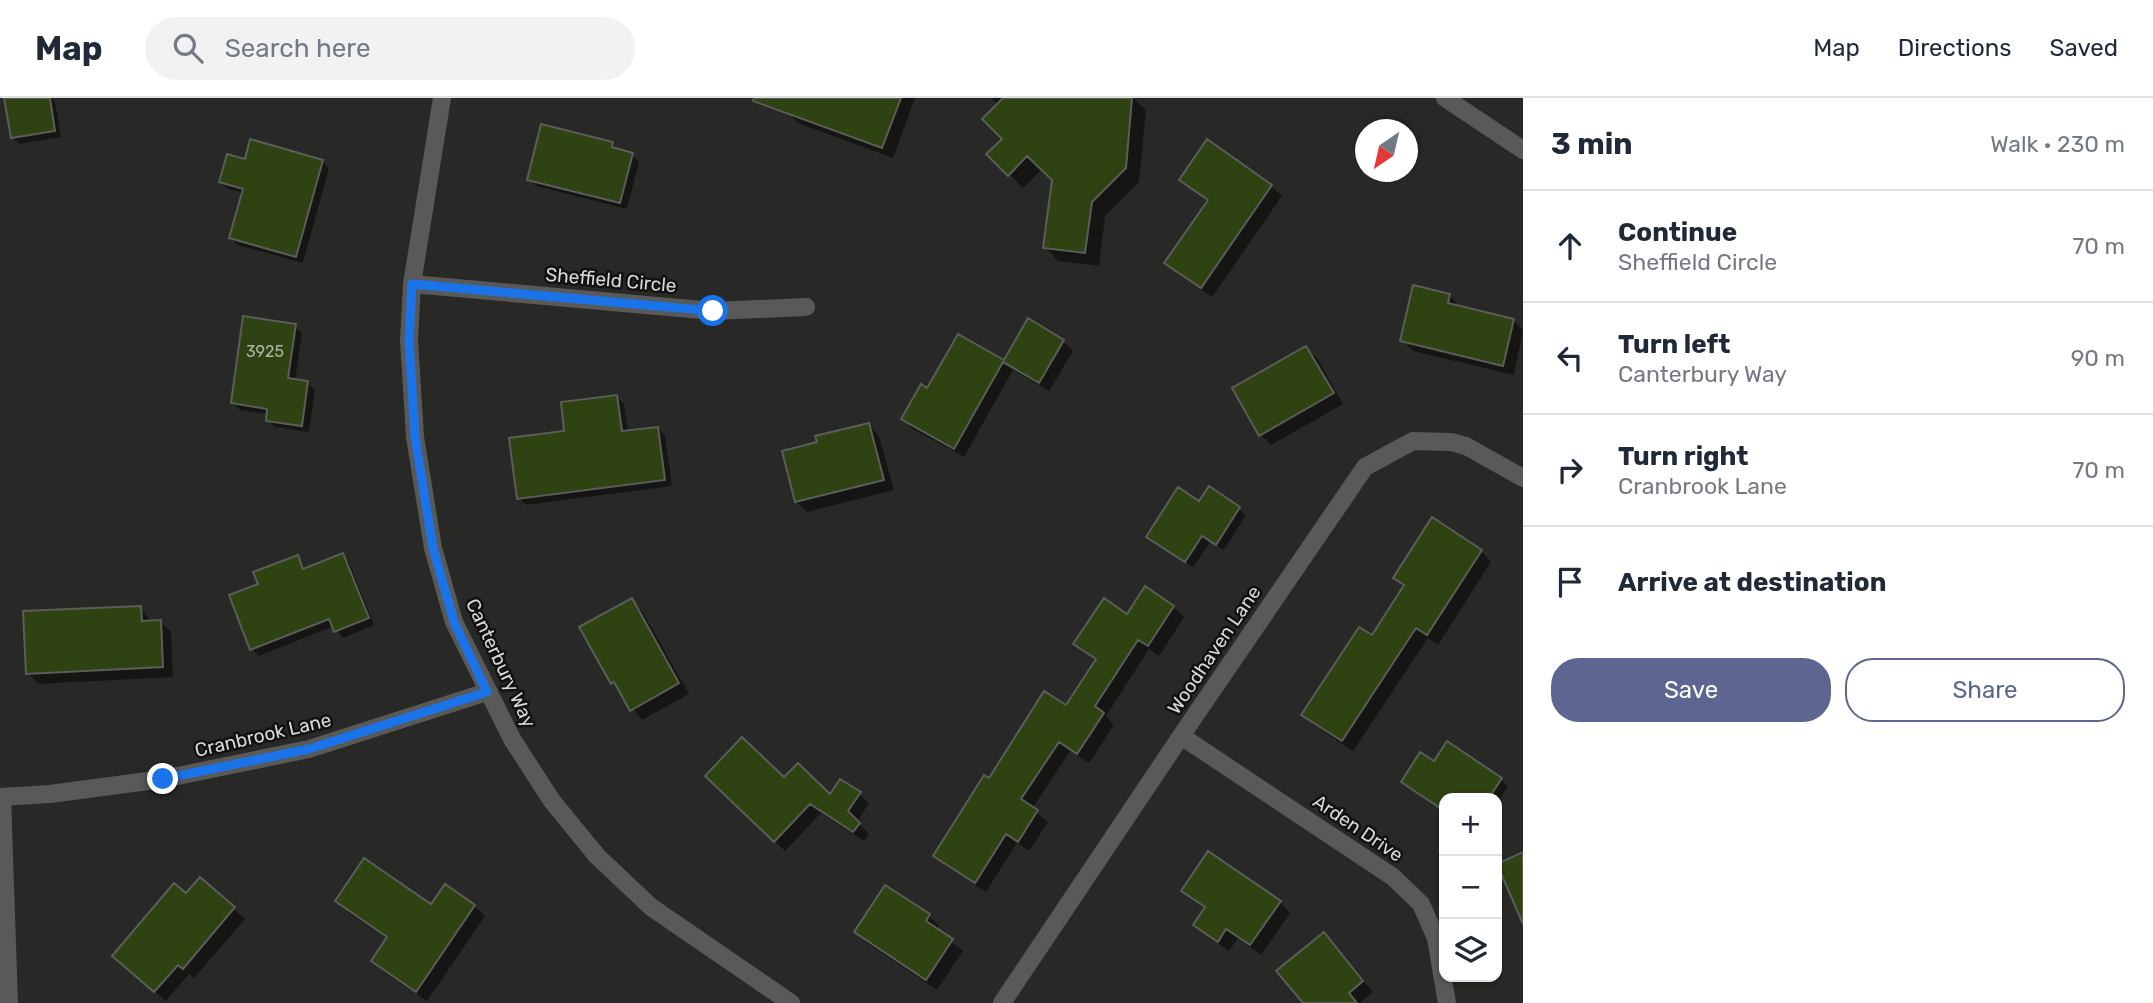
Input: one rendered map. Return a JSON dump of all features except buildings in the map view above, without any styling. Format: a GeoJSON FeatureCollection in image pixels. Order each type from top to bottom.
{"type":"FeatureCollection","features":[{"type":"Feature","properties":{"kind":"street","name":"Canterbury Way"},"geometry":{"type":"LineString","coordinates":[[442,98],[412,284],[409,340],[415,437],[433,548],[454,622],[512,739],[552,801],[597,856],[651,907],[791,1003]]}},
{"type":"Feature","properties":{"kind":"street"},"geometry":{"type":"LineString","coordinates":[[1446,98],[1523,150]]}},
{"type":"Feature","properties":{"kind":"street","name":"Sheffield Circle"},"geometry":{"type":"LineString","coordinates":[[412,284],[713,311],[806,307]]}},
{"type":"Feature","properties":{"kind":"street","name":"Woodhaven Lane"},"geometry":{"type":"LineString","coordinates":[[1002,1003],[1365,467],[1413,441],[1451,442],[1466,446],[1523,478]]}},
{"type":"Feature","properties":{"kind":"street","name":"Cranbrook Lane"},"geometry":{"type":"LineString","coordinates":[[1,797],[50,794],[163,779],[309,749],[487,692]]}},
{"type":"Feature","properties":{"kind":"street","name":"Arden Drive"},"geometry":{"type":"LineString","coordinates":[[1181,736],[1394,877],[1421,904],[1436,938],[1447,1003]]}},
{"type":"Feature","properties":{"kind":"street"},"geometry":{"type":"LineString","coordinates":[[1,797],[9,1003]]}},
{"type":"Feature","properties":{"kind":"route"},"geometry":{"type":"LineString","coordinates":[[163,779],[309,749],[487,692],[454,622],[433,548],[415,437],[409,340],[412,284],[713,311]]}}]}
